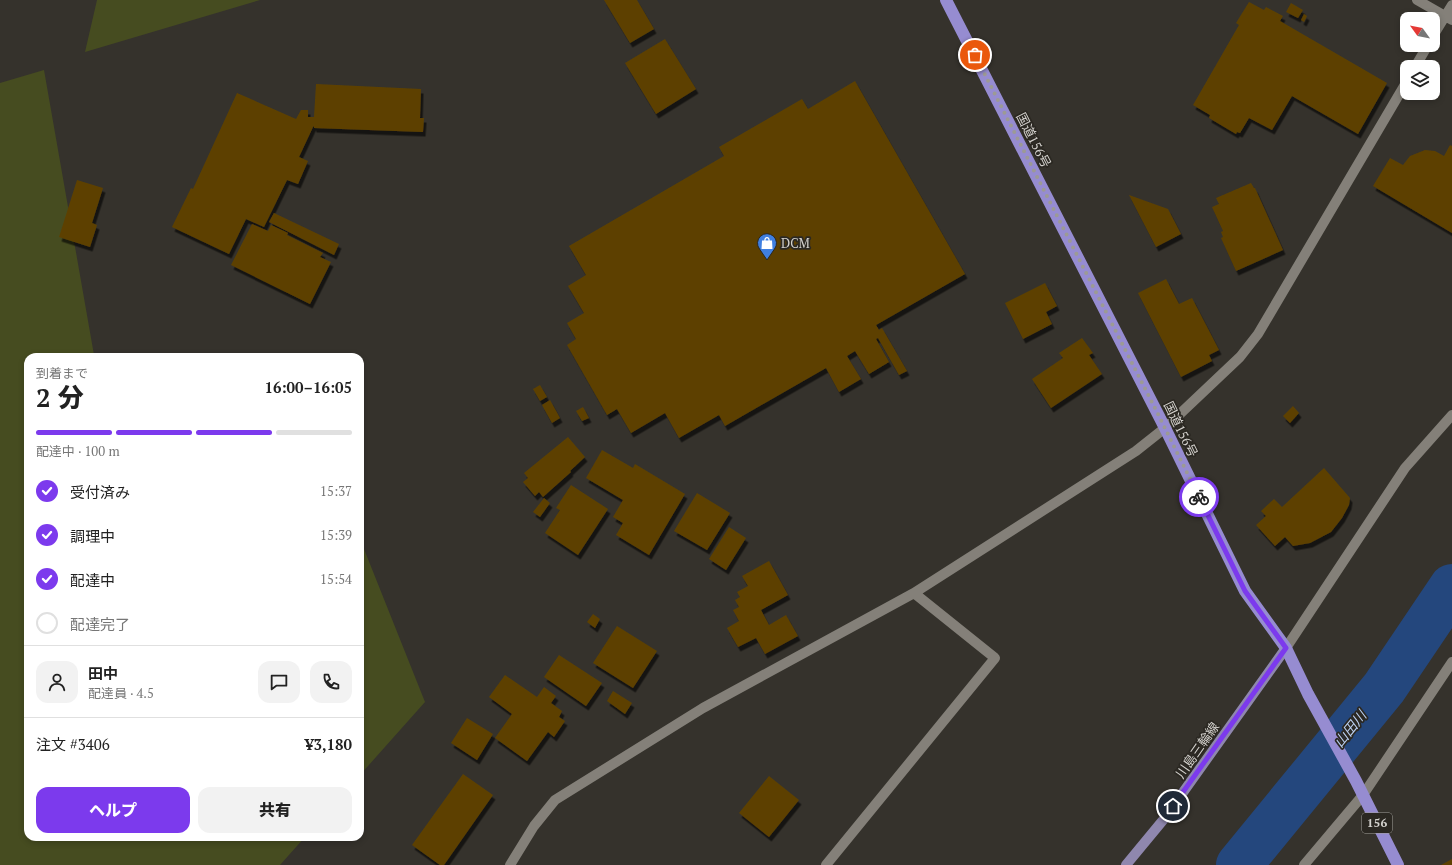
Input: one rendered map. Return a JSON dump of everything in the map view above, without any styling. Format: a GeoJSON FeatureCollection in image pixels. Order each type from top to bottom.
{"type":"FeatureCollection","features":[{"type":"Feature","properties":{"kind":"highway","name":"国道156号"},"geometry":{"type":"LineString","coordinates":[[946,0],[1165,428],[1245,591],[1286,648],[1308,694],[1356,781],[1398,865]]}},
{"type":"Feature","properties":{"kind":"main road","name":"川島三輪線"},"geometry":{"type":"LineString","coordinates":[[1126,865],[1164,819],[1286,648]]}},
{"type":"Feature","properties":{"kind":"street"},"geometry":{"type":"LineString","coordinates":[[1417,0],[1448,18]]}},
{"type":"Feature","properties":{"kind":"street"},"geometry":{"type":"LineString","coordinates":[[1440,28],[1448,18],[1452,4]]}},
{"type":"Feature","properties":{"kind":"street"},"geometry":{"type":"LineString","coordinates":[[510,865],[534,826],[555,800],[703,708],[914,593],[1136,450],[1165,428],[1240,357],[1258,334],[1400,92]]}},
{"type":"Feature","properties":{"kind":"street"},"geometry":{"type":"LineString","coordinates":[[1286,648],[1405,468],[1452,415]]}},
{"type":"Feature","properties":{"kind":"street"},"geometry":{"type":"LineString","coordinates":[[826,865],[995,658],[914,593]]}},
{"type":"Feature","properties":{"kind":"street"},"geometry":{"type":"LineString","coordinates":[[1304,865],[1363,795],[1452,662]]}},
{"type":"Feature","properties":{"kind":"green space"},"geometry":{"type":"Polygon","coordinates":[[[97,0],[260,0],[85,52],[97,0]]]}},
{"type":"Feature","properties":{"kind":"green space"},"geometry":{"type":"Polygon","coordinates":[[[44,70],[94,353],[24,353],[24,841],[301,841],[280,865],[0,865],[0,83],[44,70]]]}},
{"type":"Feature","properties":{"kind":"green space"},"geometry":{"type":"Polygon","coordinates":[[[364,549],[425,702],[364,771],[364,549]]]}},
{"type":"Feature","properties":{"kind":"building"},"geometry":{"type":"Polygon","coordinates":[[[604,0],[637,0],[654,29],[630,43],[604,0]]]}},
{"type":"Feature","properties":{"kind":"building"},"geometry":{"type":"Polygon","coordinates":[[[1249,2],[1264,10],[1266,7],[1283,16],[1280,21],[1387,83],[1358,134],[1292,96],[1272,130],[1249,118],[1240,133],[1237,132],[1236,134],[1209,118],[1210,115],[1193,105],[1239,25],[1236,23],[1249,2]]]}},
{"type":"Feature","properties":{"kind":"building"},"geometry":{"type":"Polygon","coordinates":[[[1291,3],[1303,10],[1298,18],[1286,12],[1291,3]]]}},
{"type":"Feature","properties":{"kind":"building"},"geometry":{"type":"Polygon","coordinates":[[[1304,14],[1307,16],[1304,22],[1301,20],[1304,14]]]}},
{"type":"Feature","properties":{"kind":"building"},"geometry":{"type":"Polygon","coordinates":[[[665,39],[696,89],[656,114],[625,63],[665,39]]]}},
{"type":"Feature","properties":{"kind":"building","name":"DCM"},"geometry":{"type":"Polygon","coordinates":[[[855,81],[965,274],[876,325],[879,330],[882,328],[907,371],[899,375],[878,338],[876,339],[889,362],[869,374],[855,351],[847,356],[861,379],[839,392],[826,368],[725,426],[719,415],[679,438],[665,413],[631,433],[617,409],[607,415],[567,345],[576,339],[567,323],[584,313],[568,286],[586,275],[569,246],[724,156],[719,147],[802,99],[808,109],[855,81]]]}},
{"type":"Feature","properties":{"kind":"building"},"geometry":{"type":"Polygon","coordinates":[[[316,84],[421,89],[420,118],[424,118],[423,132],[314,128],[314,126],[299,157],[308,161],[298,184],[287,180],[264,227],[246,219],[229,254],[172,227],[191,188],[193,189],[237,93],[296,119],[301,110],[308,110],[308,117],[314,117],[316,84]]]}},
{"type":"Feature","properties":{"kind":"building"},"geometry":{"type":"Polygon","coordinates":[[[1450,145],[1452,146],[1452,233],[1373,186],[1390,158],[1403,165],[1410,156],[1425,150],[1435,151],[1444,156],[1450,145]]]}},
{"type":"Feature","properties":{"kind":"building"},"geometry":{"type":"Polygon","coordinates":[[[77,180],[103,188],[92,223],[97,225],[90,247],[59,237],[77,180]]]}},
{"type":"Feature","properties":{"kind":"building"},"geometry":{"type":"Polygon","coordinates":[[[1251,183],[1255,188],[1283,250],[1236,271],[1221,238],[1223,237],[1221,232],[1223,231],[1212,207],[1219,204],[1216,198],[1251,183]]]}},
{"type":"Feature","properties":{"kind":"building"},"geometry":{"type":"Polygon","coordinates":[[[1129,195],[1168,209],[1181,234],[1156,247],[1129,195]]]}},
{"type":"Feature","properties":{"kind":"building"},"geometry":{"type":"Polygon","coordinates":[[[274,213],[339,244],[334,255],[269,222],[274,213]]]}},
{"type":"Feature","properties":{"kind":"building"},"geometry":{"type":"Polygon","coordinates":[[[252,224],[268,231],[271,225],[288,233],[287,235],[323,253],[320,257],[331,262],[310,304],[231,265],[252,224]]]}},
{"type":"Feature","properties":{"kind":"building"},"geometry":{"type":"Polygon","coordinates":[[[1166,279],[1179,304],[1192,298],[1219,350],[1209,355],[1212,361],[1181,377],[1138,293],[1166,279]]]}},
{"type":"Feature","properties":{"kind":"building"},"geometry":{"type":"Polygon","coordinates":[[[1045,283],[1057,306],[1046,312],[1052,324],[1023,339],[1005,303],[1045,283]]]}},
{"type":"Feature","properties":{"kind":"building"},"geometry":{"type":"Polygon","coordinates":[[[1082,338],[1093,353],[1089,355],[1102,374],[1051,408],[1032,379],[1063,358],[1059,353],[1082,338]]]}},
{"type":"Feature","properties":{"kind":"building"},"geometry":{"type":"Polygon","coordinates":[[[540,385],[547,397],[540,401],[533,389],[540,385]]]}},
{"type":"Feature","properties":{"kind":"building"},"geometry":{"type":"Polygon","coordinates":[[[550,400],[560,418],[552,423],[542,405],[550,400]]]}},
{"type":"Feature","properties":{"kind":"building"},"geometry":{"type":"Polygon","coordinates":[[[1293,406],[1299,413],[1290,423],[1283,416],[1293,406]]]}},
{"type":"Feature","properties":{"kind":"building"},"geometry":{"type":"Polygon","coordinates":[[[583,407],[589,418],[582,421],[576,411],[583,407]]]}},
{"type":"Feature","properties":{"kind":"building"},"geometry":{"type":"Polygon","coordinates":[[[568,437],[585,457],[570,471],[571,472],[543,497],[539,492],[535,496],[523,482],[528,478],[524,473],[568,437]]]}},
{"type":"Feature","properties":{"kind":"building"},"geometry":{"type":"Polygon","coordinates":[[[602,450],[633,468],[635,464],[685,494],[649,555],[616,535],[623,523],[613,517],[623,500],[586,478],[602,450]]]}},
{"type":"Feature","properties":{"kind":"building"},"geometry":{"type":"Polygon","coordinates":[[[1324,468],[1350,498],[1349,505],[1342,518],[1331,532],[1310,543],[1293,546],[1285,537],[1275,546],[1256,525],[1266,516],[1261,511],[1274,499],[1282,507],[1324,468]]]}},
{"type":"Feature","properties":{"kind":"building"},"geometry":{"type":"Polygon","coordinates":[[[571,485],[608,509],[578,555],[545,533],[560,510],[556,508],[571,485]]]}},
{"type":"Feature","properties":{"kind":"building"},"geometry":{"type":"Polygon","coordinates":[[[697,493],[730,513],[707,550],[674,531],[697,493]]]}},
{"type":"Feature","properties":{"kind":"building"},"geometry":{"type":"Polygon","coordinates":[[[544,498],[550,503],[540,517],[533,512],[544,498]]]}},
{"type":"Feature","properties":{"kind":"building"},"geometry":{"type":"Polygon","coordinates":[[[729,527],[746,538],[726,570],[709,559],[729,527]]]}},
{"type":"Feature","properties":{"kind":"building"},"geometry":{"type":"Polygon","coordinates":[[[769,561],[788,595],[761,610],[769,625],[786,615],[798,636],[765,654],[756,638],[738,647],[727,628],[739,621],[733,610],[739,607],[735,600],[740,597],[737,592],[748,586],[742,576],[769,561]]]}},
{"type":"Feature","properties":{"kind":"building"},"geometry":{"type":"Polygon","coordinates":[[[593,614],[600,619],[595,628],[587,622],[593,614]]]}},
{"type":"Feature","properties":{"kind":"building"},"geometry":{"type":"Polygon","coordinates":[[[617,626],[657,651],[633,688],[593,663],[617,626]]]}},
{"type":"Feature","properties":{"kind":"building"},"geometry":{"type":"Polygon","coordinates":[[[559,655],[602,683],[586,706],[544,677],[559,655]]]}},
{"type":"Feature","properties":{"kind":"building"},"geometry":{"type":"Polygon","coordinates":[[[505,675],[537,697],[544,687],[556,696],[551,703],[562,711],[559,717],[565,721],[554,737],[548,732],[527,761],[495,738],[512,714],[489,697],[505,675]]]}},
{"type":"Feature","properties":{"kind":"building"},"geometry":{"type":"Polygon","coordinates":[[[613,691],[632,703],[625,714],[607,701],[613,691]]]}},
{"type":"Feature","properties":{"kind":"building"},"geometry":{"type":"Polygon","coordinates":[[[467,718],[493,734],[477,760],[451,743],[467,718]]]}},
{"type":"Feature","properties":{"kind":"building"},"geometry":{"type":"Polygon","coordinates":[[[463,774],[493,795],[444,865],[440,865],[412,845],[463,774]]]}},
{"type":"Feature","properties":{"kind":"building"},"geometry":{"type":"Polygon","coordinates":[[[769,776],[799,800],[769,837],[739,813],[769,776]]]}},
{"type":"Feature","properties":{"kind":"building"},"geometry":{"type":"Polygon","coordinates":[[[1452,859],[1452,865],[1441,865],[1452,859]]]}},
{"type":"Feature","properties":{"kind":"waterway","name":"山田川"},"geometry":{"type":"LineString","coordinates":[[1239,865],[1384,688],[1452,587]]}},
{"type":"Feature","properties":{"kind":"way so far"},"geometry":{"type":"LineString","coordinates":[[975,55],[1199,497]]}},
{"type":"Feature","properties":{"kind":"place","name":"DCM"},"geometry":{"type":"Point","coordinates":[767,260]}},
{"type":"Feature","properties":{"kind":"route"},"geometry":{"type":"LineString","coordinates":[[1173,806],[1286,648],[1245,591],[1199,497]]}}]}
